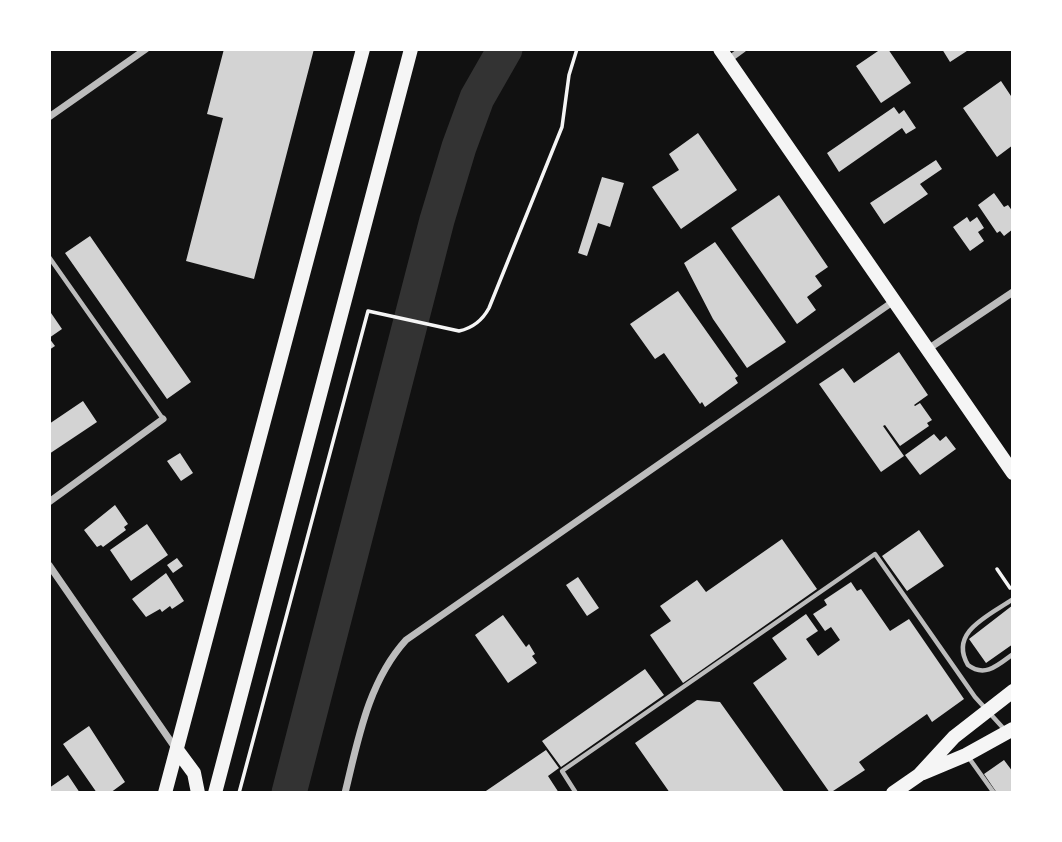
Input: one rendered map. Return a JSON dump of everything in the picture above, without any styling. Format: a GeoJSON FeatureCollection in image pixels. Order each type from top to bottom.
{"type":"FeatureCollection","features":[{"type":"Feature","properties":{"kind":"main road"},"geometry":{"type":"LineString","coordinates":[[164,793],[363,49]]}},
{"type":"Feature","properties":{"kind":"main road"},"geometry":{"type":"LineString","coordinates":[[215,793],[411,49]]}},
{"type":"Feature","properties":{"kind":"main road"},"geometry":{"type":"LineString","coordinates":[[724,54],[1013,473]]}},
{"type":"Feature","properties":{"kind":"main road"},"geometry":{"type":"LineString","coordinates":[[919,775],[954,737],[1013,691]]}},
{"type":"Feature","properties":{"kind":"main road"},"geometry":{"type":"LineString","coordinates":[[893,793],[919,775],[966,755],[1010,731]]}},
{"type":"Feature","properties":{"kind":"main road"},"geometry":{"type":"LineString","coordinates":[[177,750],[194,772],[198,793]]}},
{"type":"Feature","properties":{"kind":"street"},"geometry":{"type":"LineString","coordinates":[[49,117],[146,49]]}},
{"type":"Feature","properties":{"kind":"street"},"geometry":{"type":"LineString","coordinates":[[724,54],[743,49]]}},
{"type":"Feature","properties":{"kind":"street"},"geometry":{"type":"LineString","coordinates":[[927,349],[1013,292]]}},
{"type":"Feature","properties":{"kind":"street"},"geometry":{"type":"LineString","coordinates":[[345,793],[374,687],[389,659],[406,640],[894,301]]}},
{"type":"Feature","properties":{"kind":"street"},"geometry":{"type":"LineString","coordinates":[[49,502],[163,419]]}},
{"type":"Feature","properties":{"kind":"street"},"geometry":{"type":"LineString","coordinates":[[49,565],[177,750]]}},
{"type":"Feature","properties":{"kind":"lane"},"geometry":{"type":"LineString","coordinates":[[49,257],[163,419]]}},
{"type":"Feature","properties":{"kind":"lane"},"geometry":{"type":"LineString","coordinates":[[576,793],[562,771],[874,554],[986,710],[1010,731]]}},
{"type":"Feature","properties":{"kind":"lane"},"geometry":{"type":"LineString","coordinates":[[1013,599],[972,628],[962,641],[961,651],[968,665],[982,671],[990,670],[1013,654]]}},
{"type":"Feature","properties":{"kind":"lane"},"geometry":{"type":"LineString","coordinates":[[966,755],[993,793]]}},
{"type":"Feature","properties":{"kind":"path"},"geometry":{"type":"LineString","coordinates":[[239,793],[368,312],[459,331],[483,319],[562,127],[569,75],[577,49]]}},
{"type":"Feature","properties":{"kind":"path"},"geometry":{"type":"LineString","coordinates":[[997,569],[1012,590]]}},
{"type":"Feature","properties":{"kind":"building"},"geometry":{"type":"Polygon","coordinates":[[[224,49],[314,49],[254,279],[186,261],[223,118],[207,114],[224,49]]]}},
{"type":"Feature","properties":{"kind":"building"},"geometry":{"type":"Polygon","coordinates":[[[881,49],[888,49],[911,83],[881,103],[856,66],[881,49]]]}},
{"type":"Feature","properties":{"kind":"building"},"geometry":{"type":"Polygon","coordinates":[[[942,49],[970,49],[950,62],[942,49]]]}},
{"type":"Feature","properties":{"kind":"building"},"geometry":{"type":"Polygon","coordinates":[[[1001,81],[1013,99],[1013,145],[997,157],[963,108],[1001,81]]]}},
{"type":"Feature","properties":{"kind":"building"},"geometry":{"type":"Polygon","coordinates":[[[894,107],[899,114],[904,110],[916,128],[906,134],[902,128],[839,172],[827,153],[894,107]]]}},
{"type":"Feature","properties":{"kind":"building"},"geometry":{"type":"Polygon","coordinates":[[[698,133],[737,190],[681,229],[652,187],[679,170],[669,154],[698,133]]]}},
{"type":"Feature","properties":{"kind":"building"},"geometry":{"type":"Polygon","coordinates":[[[936,160],[942,169],[920,184],[928,194],[884,224],[870,203],[936,160]]]}},
{"type":"Feature","properties":{"kind":"building"},"geometry":{"type":"Polygon","coordinates":[[[602,177],[624,183],[610,227],[598,223],[587,256],[578,253],[602,177]]]}},
{"type":"Feature","properties":{"kind":"building"},"geometry":{"type":"Polygon","coordinates":[[[994,193],[1004,207],[1008,205],[1013,212],[1013,229],[1004,236],[1000,231],[997,233],[978,205],[994,193]]]}},
{"type":"Feature","properties":{"kind":"building"},"geometry":{"type":"Polygon","coordinates":[[[779,195],[828,267],[815,276],[822,286],[807,297],[816,310],[797,324],[731,228],[779,195]]]}},
{"type":"Feature","properties":{"kind":"building"},"geometry":{"type":"Polygon","coordinates":[[[967,217],[970,222],[977,217],[984,228],[978,232],[984,241],[970,251],[953,227],[967,217]]]}},
{"type":"Feature","properties":{"kind":"building"},"geometry":{"type":"Polygon","coordinates":[[[90,236],[191,382],[167,399],[65,253],[90,236]]]}},
{"type":"Feature","properties":{"kind":"building"},"geometry":{"type":"Polygon","coordinates":[[[715,242],[786,342],[747,368],[713,319],[684,263],[715,242]]]}},
{"type":"Feature","properties":{"kind":"building"},"geometry":{"type":"Polygon","coordinates":[[[678,291],[738,376],[735,378],[738,383],[705,407],[702,402],[700,404],[664,353],[655,359],[630,324],[678,291]]]}},
{"type":"Feature","properties":{"kind":"building"},"geometry":{"type":"Polygon","coordinates":[[[51,313],[62,329],[49,338],[49,314],[51,313]]]}},
{"type":"Feature","properties":{"kind":"building"},"geometry":{"type":"Polygon","coordinates":[[[49,338],[55,346],[49,350],[49,338]]]}},
{"type":"Feature","properties":{"kind":"building"},"geometry":{"type":"Polygon","coordinates":[[[899,352],[928,395],[914,405],[920,403],[932,420],[927,423],[929,426],[900,446],[885,425],[883,426],[904,456],[881,472],[819,384],[843,368],[854,383],[899,352]]]}},
{"type":"Feature","properties":{"kind":"building"},"geometry":{"type":"Polygon","coordinates":[[[83,401],[97,422],[49,454],[49,424],[83,401]]]}},
{"type":"Feature","properties":{"kind":"building"},"geometry":{"type":"Polygon","coordinates":[[[934,434],[940,441],[946,436],[956,449],[920,475],[905,455],[934,434]]]}},
{"type":"Feature","properties":{"kind":"building"},"geometry":{"type":"Polygon","coordinates":[[[180,453],[193,473],[181,481],[167,461],[180,453]]]}},
{"type":"Feature","properties":{"kind":"building"},"geometry":{"type":"Polygon","coordinates":[[[115,505],[128,524],[124,527],[126,530],[103,547],[97,547],[84,530],[115,505]]]}},
{"type":"Feature","properties":{"kind":"building"},"geometry":{"type":"Polygon","coordinates":[[[147,524],[168,555],[131,581],[110,550],[147,524]]]}},
{"type":"Feature","properties":{"kind":"building"},"geometry":{"type":"Polygon","coordinates":[[[919,530],[944,566],[907,591],[882,556],[919,530]]]}},
{"type":"Feature","properties":{"kind":"building"},"geometry":{"type":"Polygon","coordinates":[[[782,539],[817,589],[683,683],[650,635],[671,621],[660,606],[697,580],[706,592],[782,539]]]}},
{"type":"Feature","properties":{"kind":"building"},"geometry":{"type":"Polygon","coordinates":[[[177,558],[183,566],[173,573],[167,565],[177,558]]]}},
{"type":"Feature","properties":{"kind":"building"},"geometry":{"type":"Polygon","coordinates":[[[166,573],[184,601],[172,609],[170,606],[162,612],[160,609],[146,617],[132,599],[166,573]]]}},
{"type":"Feature","properties":{"kind":"building"},"geometry":{"type":"Polygon","coordinates":[[[578,577],[599,608],[587,616],[566,585],[578,577]]]}},
{"type":"Feature","properties":{"kind":"building"},"geometry":{"type":"Polygon","coordinates":[[[851,582],[857,591],[861,589],[890,631],[909,619],[964,699],[932,722],[927,714],[859,762],[865,770],[830,793],[753,683],[787,659],[772,638],[806,614],[818,631],[806,639],[818,656],[840,640],[831,627],[825,631],[813,614],[827,605],[824,600],[851,582]]]}},
{"type":"Feature","properties":{"kind":"building"},"geometry":{"type":"Polygon","coordinates":[[[1013,605],[1013,644],[986,663],[969,639],[1013,605]]]}},
{"type":"Feature","properties":{"kind":"building"},"geometry":{"type":"Polygon","coordinates":[[[503,615],[526,647],[529,644],[537,663],[508,683],[475,635],[503,615]]]}},
{"type":"Feature","properties":{"kind":"building"},"geometry":{"type":"Polygon","coordinates":[[[645,669],[664,695],[561,767],[542,741],[645,669]]]}},
{"type":"Feature","properties":{"kind":"building"},"geometry":{"type":"Polygon","coordinates":[[[697,700],[720,702],[785,793],[670,793],[635,743],[697,700]]]}},
{"type":"Feature","properties":{"kind":"building"},"geometry":{"type":"Polygon","coordinates":[[[89,726],[125,782],[110,793],[97,793],[63,744],[89,726]]]}},
{"type":"Feature","properties":{"kind":"building"},"geometry":{"type":"Polygon","coordinates":[[[546,750],[559,768],[548,776],[559,793],[483,793],[546,750]]]}},
{"type":"Feature","properties":{"kind":"building"},"geometry":{"type":"Polygon","coordinates":[[[1004,760],[1013,772],[1013,793],[997,793],[984,774],[1004,760]]]}},
{"type":"Feature","properties":{"kind":"building"},"geometry":{"type":"Polygon","coordinates":[[[68,775],[80,793],[49,793],[49,788],[68,775]]]}},
{"type":"Feature","properties":{"kind":"waterway"},"geometry":{"type":"LineString","coordinates":[[289,793],[437,220],[477,98],[505,49]]}}]}
